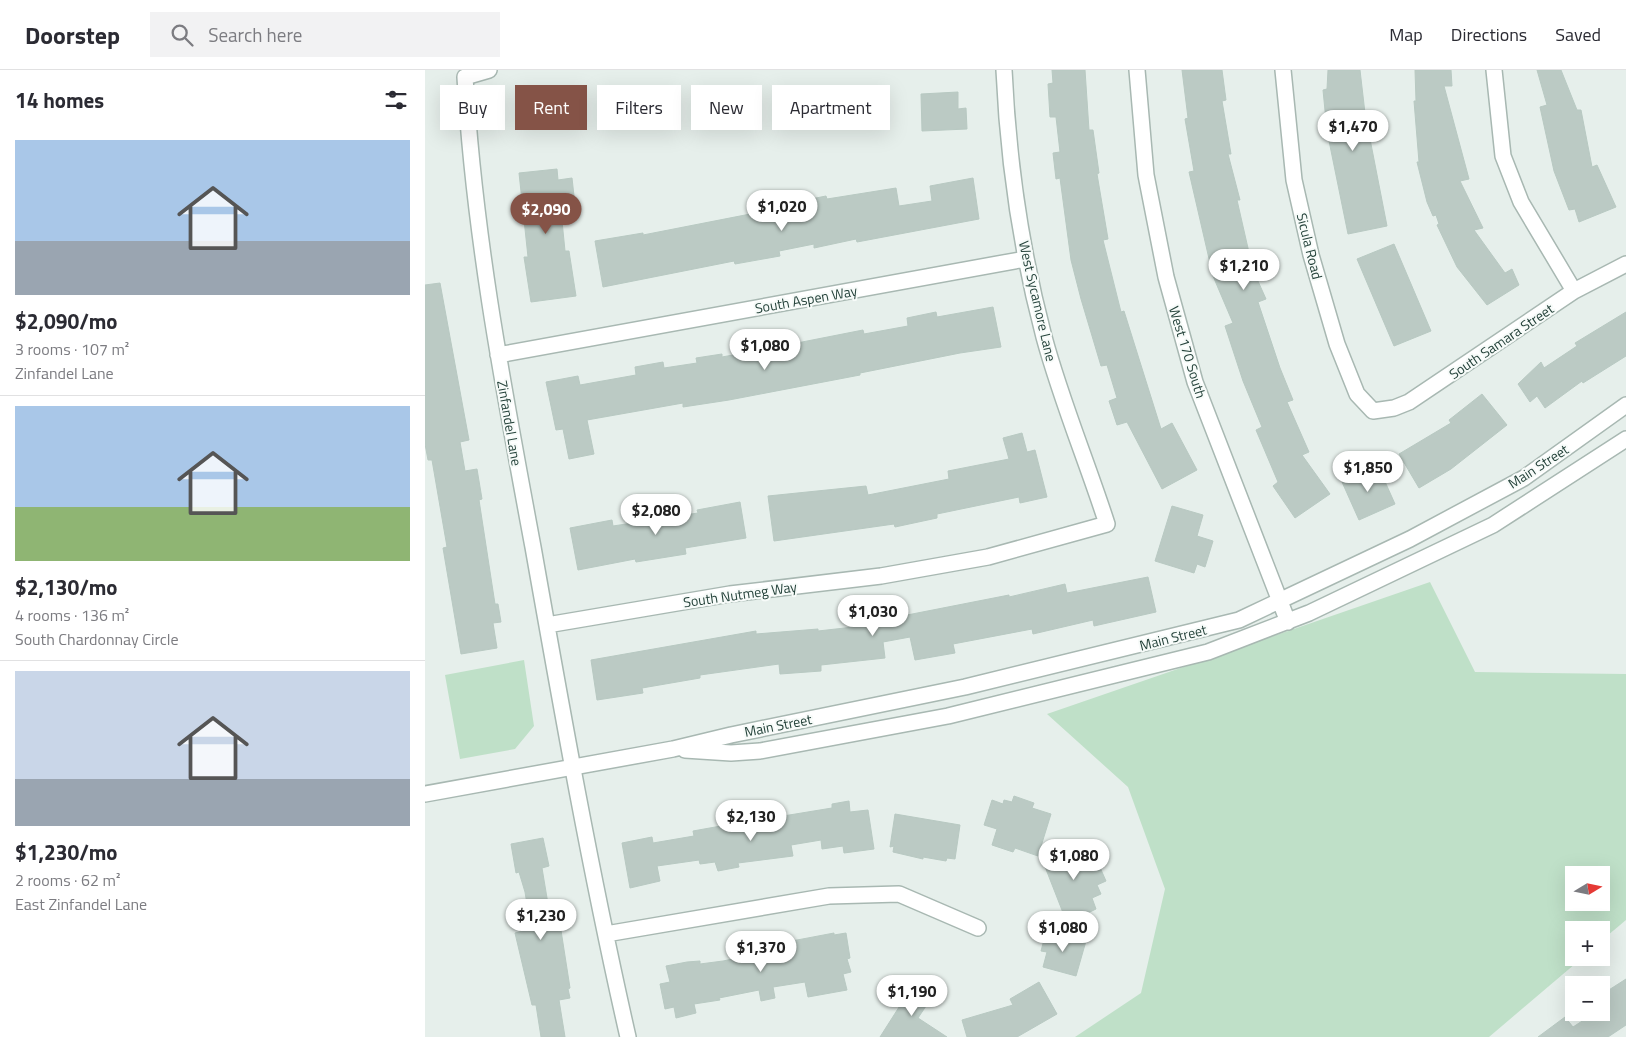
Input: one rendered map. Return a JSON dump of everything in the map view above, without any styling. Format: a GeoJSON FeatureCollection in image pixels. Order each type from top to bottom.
{"type":"FeatureCollection","features":[{"type":"Feature","properties":{"kind":"street","name":"Zinfandel Lane"},"geometry":{"type":"LineString","coordinates":[[489,70],[465,78],[467,124],[482,255],[498,355],[572,767],[628,1037]]}},
{"type":"Feature","properties":{"kind":"street","name":"West Sycamore Lane"},"geometry":{"type":"LineString","coordinates":[[1004,70],[1006,118],[1025,259],[1044,338],[1107,524]]}},
{"type":"Feature","properties":{"kind":"street","name":"West 170 South"},"geometry":{"type":"LineString","coordinates":[[1137,70],[1146,175],[1166,277],[1195,382],[1288,622]]}},
{"type":"Feature","properties":{"kind":"street","name":"Sicula Road"},"geometry":{"type":"LineString","coordinates":[[1283,70],[1294,180],[1311,256],[1337,344],[1357,394],[1373,411]]}},
{"type":"Feature","properties":{"kind":"street"},"geometry":{"type":"LineString","coordinates":[[1494,70],[1503,156],[1521,202],[1574,291]]}},
{"type":"Feature","properties":{"kind":"street","name":"South Aspen Way"},"geometry":{"type":"LineString","coordinates":[[498,355],[1025,259]]}},
{"type":"Feature","properties":{"kind":"street","name":"South Samara Street"},"geometry":{"type":"LineString","coordinates":[[1373,411],[1394,408],[1409,402],[1574,291],[1626,264]]}},
{"type":"Feature","properties":{"kind":"street","name":"Main Street"},"geometry":{"type":"LineString","coordinates":[[425,794],[673,749],[731,735],[965,687],[1239,620],[1410,539],[1524,478],[1626,405]]}},
{"type":"Feature","properties":{"kind":"street","name":"Main Street"},"geometry":{"type":"LineString","coordinates":[[673,749],[703,752],[760,750],[948,716],[1208,652],[1288,622],[1493,525],[1626,439]]}},
{"type":"Feature","properties":{"kind":"street","name":"South Nutmeg Way"},"geometry":{"type":"LineString","coordinates":[[547,625],[729,594],[881,576],[988,557],[1107,524]]}},
{"type":"Feature","properties":{"kind":"street"},"geometry":{"type":"LineString","coordinates":[[607,934],[829,896],[899,894],[979,928]]}},
{"type":"Feature","properties":{"kind":"green space"},"geometry":{"type":"Polygon","coordinates":[[[1430,582],[1475,672],[1626,674],[1626,920],[1610,933],[1610,921],[1565,921],[1565,966],[1573,966],[1489,1037],[1075,1037],[1141,993],[1165,889],[1128,787],[1047,714],[1430,582]]]}},
{"type":"Feature","properties":{"kind":"green space"},"geometry":{"type":"Polygon","coordinates":[[[524,660],[534,726],[515,749],[460,759],[445,675],[524,660]]]}},
{"type":"Feature","properties":{"kind":"building"},"geometry":{"type":"Polygon","coordinates":[[[1052,70],[1085,70],[1089,130],[1093,130],[1099,173],[1097,174],[1108,239],[1103,240],[1121,312],[1124,311],[1161,429],[1172,423],[1197,470],[1162,489],[1127,422],[1117,425],[1109,401],[1117,398],[1107,365],[1101,366],[1081,299],[1071,260],[1060,178],[1056,179],[1053,153],[1060,152],[1056,117],[1050,117],[1048,84],[1053,83],[1052,70]]]}},
{"type":"Feature","properties":{"kind":"building"},"geometry":{"type":"Polygon","coordinates":[[[1182,70],[1222,70],[1226,100],[1222,101],[1231,154],[1228,154],[1240,200],[1237,200],[1253,270],[1266,299],[1258,302],[1293,400],[1287,402],[1309,452],[1302,455],[1330,494],[1295,518],[1273,486],[1278,482],[1256,430],[1262,427],[1243,381],[1225,326],[1233,323],[1213,276],[1189,172],[1194,171],[1185,119],[1188,118],[1182,70]]]}},
{"type":"Feature","properties":{"kind":"building"},"geometry":{"type":"Polygon","coordinates":[[[1328,70],[1360,70],[1368,139],[1370,139],[1387,226],[1348,234],[1327,131],[1323,90],[1327,89],[1328,70]]]}},
{"type":"Feature","properties":{"kind":"building"},"geometry":{"type":"Polygon","coordinates":[[[1415,70],[1451,70],[1452,86],[1444,86],[1469,179],[1460,181],[1483,228],[1474,230],[1505,273],[1512,269],[1519,285],[1487,305],[1457,267],[1437,225],[1439,224],[1436,215],[1433,216],[1427,202],[1417,162],[1419,162],[1414,101],[1416,101],[1415,70]]]}},
{"type":"Feature","properties":{"kind":"building"},"geometry":{"type":"Polygon","coordinates":[[[1537,70],[1561,70],[1577,110],[1581,110],[1592,167],[1597,165],[1616,207],[1579,222],[1575,209],[1569,210],[1554,171],[1540,107],[1547,105],[1537,70]]]}},
{"type":"Feature","properties":{"kind":"building"},"geometry":{"type":"Polygon","coordinates":[[[958,92],[958,109],[966,108],[967,129],[922,131],[921,94],[958,92]]]}},
{"type":"Feature","properties":{"kind":"building"},"geometry":{"type":"Polygon","coordinates":[[[557,169],[558,180],[572,178],[574,196],[562,198],[560,201],[565,251],[569,251],[576,296],[531,302],[524,257],[528,257],[519,173],[557,169]]]}},
{"type":"Feature","properties":{"kind":"building"},"geometry":{"type":"Polygon","coordinates":[[[973,178],[979,219],[857,242],[856,239],[814,248],[814,244],[779,251],[780,256],[735,264],[734,261],[603,287],[595,241],[643,233],[643,235],[786,207],[786,204],[826,196],[827,199],[896,188],[899,206],[932,201],[930,186],[973,178]]]}},
{"type":"Feature","properties":{"kind":"building"},"geometry":{"type":"Polygon","coordinates":[[[1394,244],[1431,331],[1394,346],[1357,259],[1394,244]]]}},
{"type":"Feature","properties":{"kind":"building"},"geometry":{"type":"Polygon","coordinates":[[[440,283],[469,440],[460,442],[465,471],[477,469],[482,499],[479,500],[495,604],[498,604],[501,622],[493,623],[497,648],[461,654],[443,548],[447,547],[432,460],[428,460],[425,444],[425,285],[440,283]]]}},
{"type":"Feature","properties":{"kind":"building"},"geometry":{"type":"Polygon","coordinates":[[[993,307],[1001,347],[960,353],[860,373],[860,375],[729,400],[683,407],[683,403],[587,420],[594,454],[569,459],[563,429],[556,430],[546,382],[578,376],[580,385],[636,375],[635,367],[663,362],[664,368],[697,363],[696,358],[722,354],[722,357],[765,349],[764,346],[792,341],[792,344],[863,330],[864,334],[908,326],[907,318],[936,312],[937,317],[993,307]]]}},
{"type":"Feature","properties":{"kind":"building"},"geometry":{"type":"Polygon","coordinates":[[[1626,312],[1626,356],[1583,383],[1582,381],[1545,408],[1537,396],[1530,402],[1518,384],[1541,362],[1544,368],[1577,346],[1575,343],[1626,312]]]}},
{"type":"Feature","properties":{"kind":"building"},"geometry":{"type":"Polygon","coordinates":[[[1482,394],[1507,425],[1451,469],[1419,488],[1399,454],[1451,423],[1449,420],[1482,394]]]}},
{"type":"Feature","properties":{"kind":"building"},"geometry":{"type":"Polygon","coordinates":[[[1022,433],[1027,452],[1035,450],[1047,497],[1020,503],[1019,497],[937,514],[937,518],[895,527],[894,524],[774,541],[768,496],[866,486],[868,495],[949,479],[948,471],[1009,459],[1003,438],[1022,433]]]}},
{"type":"Feature","properties":{"kind":"building"},"geometry":{"type":"Polygon","coordinates":[[[1378,466],[1395,504],[1359,520],[1342,482],[1378,466]]]}},
{"type":"Feature","properties":{"kind":"building"},"geometry":{"type":"Polygon","coordinates":[[[740,502],[746,538],[685,548],[686,554],[636,562],[635,559],[578,570],[570,528],[612,520],[613,526],[698,513],[697,510],[740,502]]]}},
{"type":"Feature","properties":{"kind":"building"},"geometry":{"type":"Polygon","coordinates":[[[1172,506],[1203,515],[1197,536],[1213,541],[1205,567],[1197,564],[1194,573],[1155,561],[1172,506]]]}},
{"type":"Feature","properties":{"kind":"building"},"geometry":{"type":"Polygon","coordinates":[[[1148,577],[1156,612],[1094,626],[1093,620],[1033,634],[1032,629],[953,644],[955,653],[915,660],[910,637],[883,642],[885,658],[821,665],[821,671],[780,674],[779,664],[700,675],[700,678],[642,688],[643,693],[597,700],[591,660],[756,631],[756,634],[818,629],[818,631],[898,622],[897,617],[1009,595],[1009,597],[1065,584],[1067,593],[1148,577]]]}},
{"type":"Feature","properties":{"kind":"building"},"geometry":{"type":"Polygon","coordinates":[[[1014,796],[1034,803],[1032,808],[1051,814],[1038,856],[1015,848],[1013,852],[992,845],[997,829],[984,825],[992,800],[1003,804],[1004,800],[1012,802],[1014,796]]]}},
{"type":"Feature","properties":{"kind":"building"},"geometry":{"type":"Polygon","coordinates":[[[849,801],[850,812],[868,810],[874,849],[844,853],[843,846],[822,849],[821,840],[791,845],[793,856],[738,863],[739,867],[718,871],[715,862],[700,864],[699,860],[657,866],[660,881],[630,888],[622,843],[652,837],[653,843],[694,836],[693,831],[732,824],[733,832],[766,827],[765,819],[832,808],[832,804],[849,801]]]}},
{"type":"Feature","properties":{"kind":"building"},"geometry":{"type":"Polygon","coordinates":[[[895,814],[960,825],[955,859],[947,858],[946,861],[923,857],[923,859],[893,852],[894,846],[890,847],[895,814]]]}},
{"type":"Feature","properties":{"kind":"building"},"geometry":{"type":"Polygon","coordinates":[[[543,838],[549,866],[542,868],[548,904],[553,925],[560,924],[570,988],[568,989],[570,998],[559,1000],[565,1037],[541,1037],[536,1005],[532,1005],[515,933],[531,929],[525,892],[519,872],[516,873],[511,844],[543,838]]]}},
{"type":"Feature","properties":{"kind":"building"},"geometry":{"type":"Polygon","coordinates":[[[1077,843],[1086,864],[1094,860],[1096,864],[1098,863],[1106,881],[1097,885],[1101,894],[1092,898],[1096,909],[1067,923],[1042,859],[1077,843]]]}},
{"type":"Feature","properties":{"kind":"building"},"geometry":{"type":"Polygon","coordinates":[[[1046,932],[1086,941],[1076,976],[1043,967],[1047,952],[1041,951],[1046,932]]]}},
{"type":"Feature","properties":{"kind":"building"},"geometry":{"type":"Polygon","coordinates":[[[834,933],[834,935],[846,933],[850,958],[847,959],[851,972],[843,974],[847,990],[808,997],[805,982],[773,987],[775,998],[761,1001],[759,990],[719,998],[720,1000],[694,1004],[696,1013],[676,1018],[674,1007],[665,1009],[660,984],[670,982],[666,966],[687,962],[700,961],[700,964],[723,961],[756,954],[755,948],[834,933]]]}},
{"type":"Feature","properties":{"kind":"building"},"geometry":{"type":"Polygon","coordinates":[[[1626,979],[1626,1025],[1608,1037],[1538,1037],[1565,1017],[1565,1021],[1568,1021],[1573,1027],[1582,1021],[1610,1021],[1610,989],[1626,979]]]}},
{"type":"Feature","properties":{"kind":"building"},"geometry":{"type":"Polygon","coordinates":[[[915,982],[934,994],[918,1018],[947,1037],[880,1037],[915,982]]]}},
{"type":"Feature","properties":{"kind":"building"},"geometry":{"type":"Polygon","coordinates":[[[1039,982],[1057,1014],[1017,1037],[967,1037],[962,1020],[1013,1005],[1010,999],[1039,982]]]}}]}
